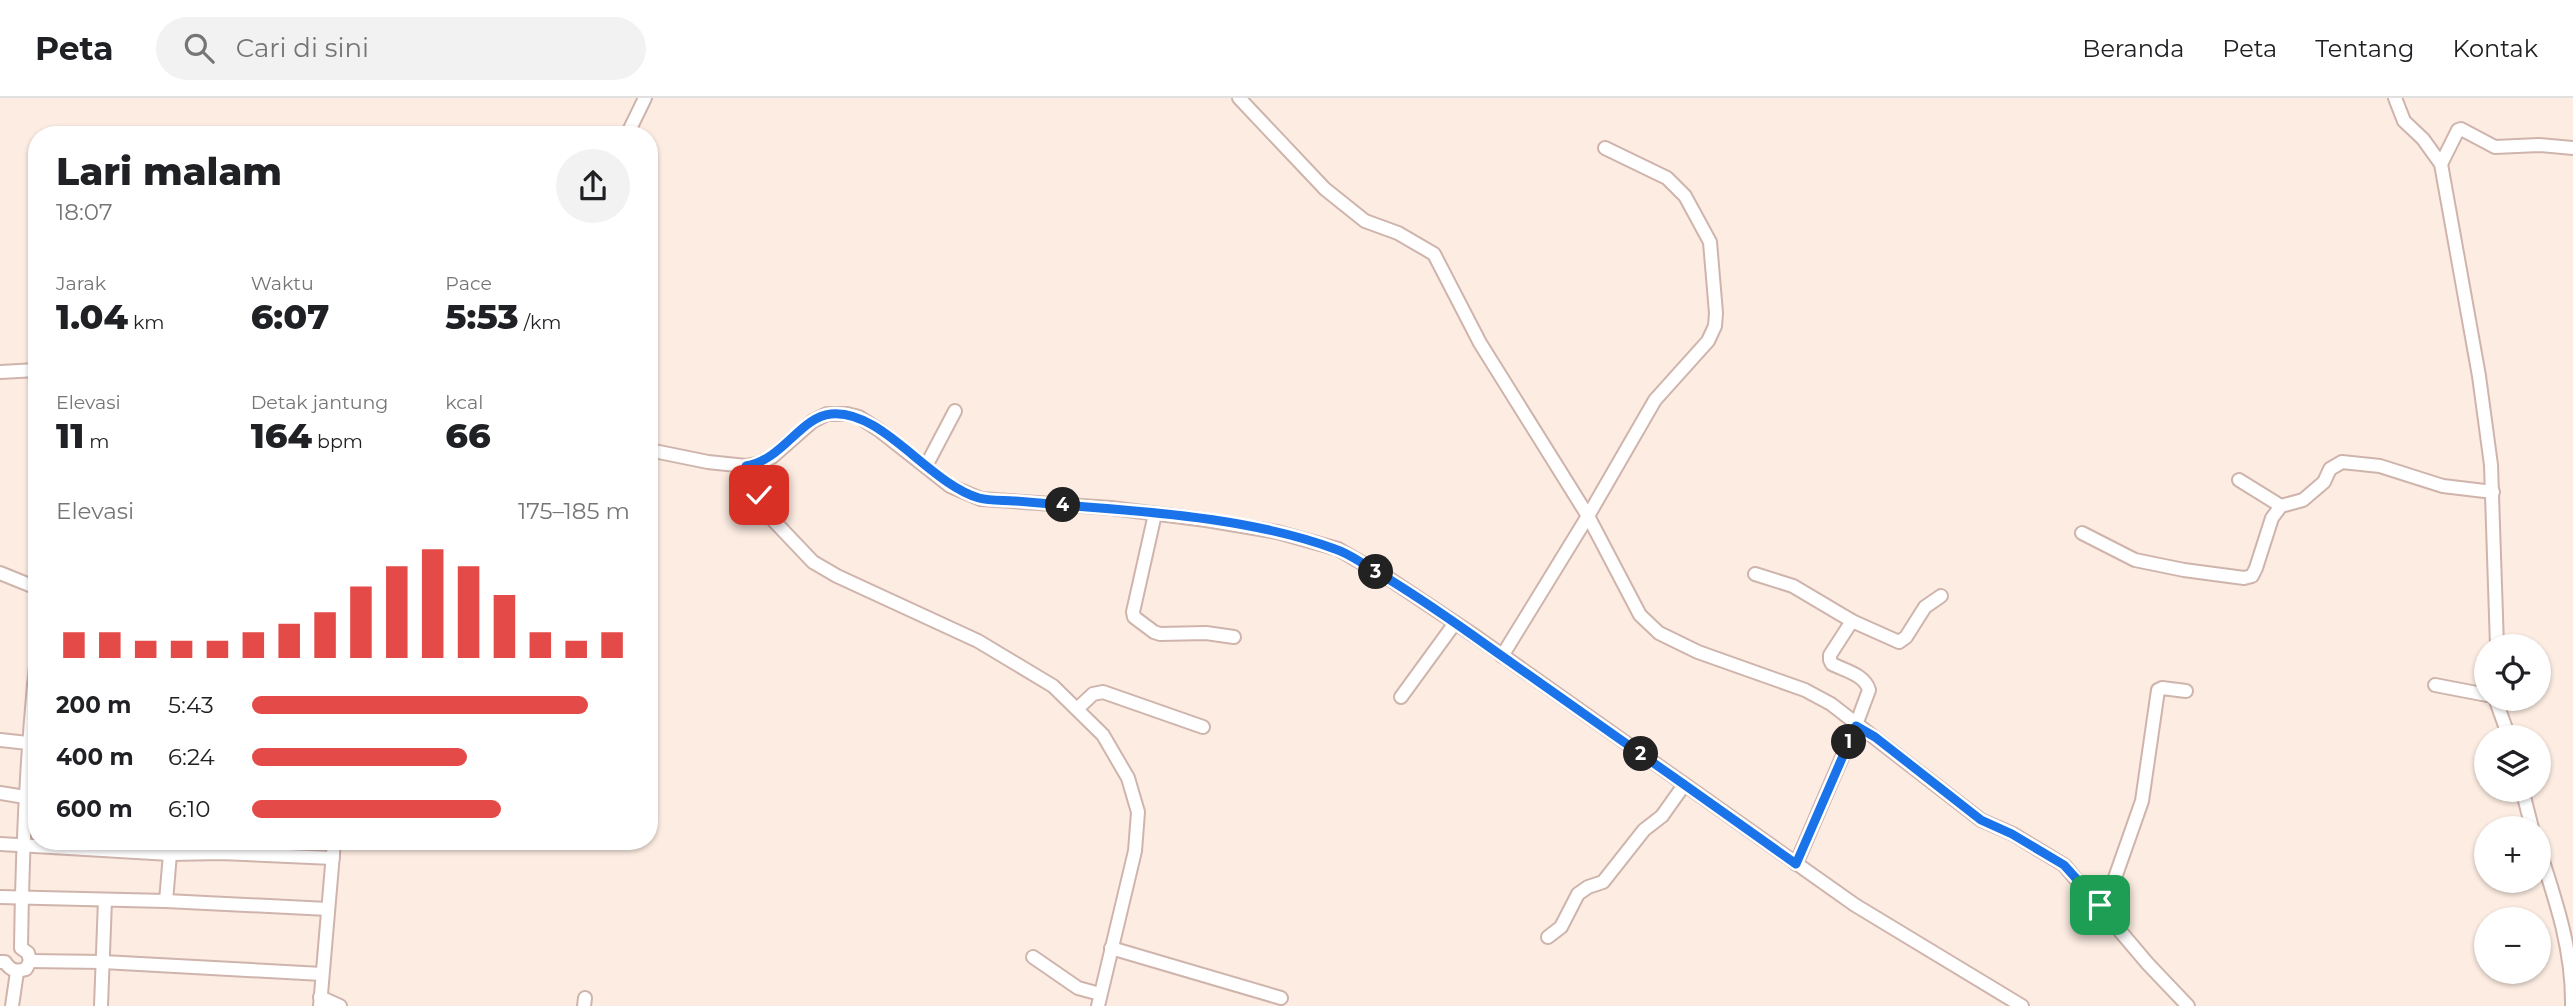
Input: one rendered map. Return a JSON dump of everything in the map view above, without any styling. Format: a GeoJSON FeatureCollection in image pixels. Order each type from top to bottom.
{"type":"FeatureCollection","features":[{"type":"Feature","properties":{"kind":"street"},"geometry":{"type":"LineString","coordinates":[[631,126],[645,98]]}},
{"type":"Feature","properties":{"kind":"street"},"geometry":{"type":"LineString","coordinates":[[1239,98],[1325,189],[1364,221],[1398,233],[1434,254],[1480,343],[1588,516],[1640,615],[1659,634],[1698,652],[1805,690],[1831,704],[1856,726],[1875,737],[1981,820],[2012,834],[2064,865],[2148,964],[2188,1006]]}},
{"type":"Feature","properties":{"kind":"street"},"geometry":{"type":"LineString","coordinates":[[2395,98],[2404,121],[2423,139],[2441,164],[2479,376],[2493,492],[2497,634]]}},
{"type":"Feature","properties":{"kind":"street"},"geometry":{"type":"LineString","coordinates":[[2441,164],[2458,130],[2461,129],[2495,148],[2539,145],[2573,148]]}},
{"type":"Feature","properties":{"kind":"street"},"geometry":{"type":"LineString","coordinates":[[1502,656],[1656,400],[1708,341],[1716,319],[1710,242],[1685,195],[1667,178],[1605,148]]}},
{"type":"Feature","properties":{"kind":"street"},"geometry":{"type":"LineString","coordinates":[[0,372],[28,370]]}},
{"type":"Feature","properties":{"kind":"street"},"geometry":{"type":"LineString","coordinates":[[926,466],[955,411]]}},
{"type":"Feature","properties":{"kind":"street"},"geometry":{"type":"LineString","coordinates":[[658,452],[708,462],[746,466],[758,464],[772,457],[813,421],[827,414],[847,414],[859,417],[879,430],[950,486],[981,499],[1277,532],[1338,550],[1391,580],[1455,623],[1855,905],[2022,1006]]}},
{"type":"Feature","properties":{"kind":"street"},"geometry":{"type":"LineString","coordinates":[[2082,533],[2134,560],[2244,578],[2252,576],[2272,518],[2281,506],[2303,500],[2324,482],[2330,469],[2342,462],[2380,466],[2443,486],[2493,492]]}},
{"type":"Feature","properties":{"kind":"street"},"geometry":{"type":"LineString","coordinates":[[746,466],[774,521],[813,562],[849,582],[978,641],[1053,686],[1103,735],[1128,778],[1138,812],[1135,850],[1099,1000],[1033,957]]}},
{"type":"Feature","properties":{"kind":"street"},"geometry":{"type":"LineString","coordinates":[[2239,480],[2281,506]]}},
{"type":"Feature","properties":{"kind":"street"},"geometry":{"type":"LineString","coordinates":[[1154,520],[1134,617],[1157,634],[1206,633],[1234,637]]}},
{"type":"Feature","properties":{"kind":"street"},"geometry":{"type":"LineString","coordinates":[[0,573],[28,584]]}},
{"type":"Feature","properties":{"kind":"street"},"geometry":{"type":"LineString","coordinates":[[1755,574],[1793,586],[1852,621],[1899,642],[1906,637],[1925,607],[1941,596]]}},
{"type":"Feature","properties":{"kind":"street"},"geometry":{"type":"LineString","coordinates":[[1796,864],[1868,695],[1868,685],[1862,678],[1829,660],[1852,621]]}},
{"type":"Feature","properties":{"kind":"street"},"geometry":{"type":"LineString","coordinates":[[1402,697],[1455,623]]}},
{"type":"Feature","properties":{"kind":"street"},"geometry":{"type":"LineString","coordinates":[[2435,685],[2474,692]]}},
{"type":"Feature","properties":{"kind":"street"},"geometry":{"type":"LineString","coordinates":[[2104,909],[2142,801],[2158,690],[2162,688],[2186,691]]}},
{"type":"Feature","properties":{"kind":"street"},"geometry":{"type":"LineString","coordinates":[[1077,709],[1093,694],[1103,692],[1203,727]]}},
{"type":"Feature","properties":{"kind":"street"},"geometry":{"type":"LineString","coordinates":[[0,740],[28,736]]}},
{"type":"Feature","properties":{"kind":"street"},"geometry":{"type":"LineString","coordinates":[[21,948],[28,766]]}},
{"type":"Feature","properties":{"kind":"street"},"geometry":{"type":"LineString","coordinates":[[1548,937],[1561,927],[1578,894],[1587,887],[1603,882],[1644,830],[1662,816],[1684,785]]}},
{"type":"Feature","properties":{"kind":"street"},"geometry":{"type":"LineString","coordinates":[[0,793],[25,797]]}},
{"type":"Feature","properties":{"kind":"street"},"geometry":{"type":"LineString","coordinates":[[0,844],[28,846]]}},
{"type":"Feature","properties":{"kind":"street"},"geometry":{"type":"LineString","coordinates":[[166,901],[170,850]]}},
{"type":"Feature","properties":{"kind":"street"},"geometry":{"type":"LineString","coordinates":[[278,850],[333,858]]}},
{"type":"Feature","properties":{"kind":"street"},"geometry":{"type":"LineString","coordinates":[[334,850],[320,1001],[340,1006]]}},
{"type":"Feature","properties":{"kind":"street"},"geometry":{"type":"LineString","coordinates":[[2551,885],[2566,931],[2573,991],[2572,1006]]}},
{"type":"Feature","properties":{"kind":"street"},"geometry":{"type":"LineString","coordinates":[[0,897],[328,909]]}},
{"type":"Feature","properties":{"kind":"street"},"geometry":{"type":"LineString","coordinates":[[101,1006],[106,900]]}},
{"type":"Feature","properties":{"kind":"street"},"geometry":{"type":"LineString","coordinates":[[13,948],[21,948],[28,953],[30,961],[26,969],[17,972],[9,969],[3,962],[13,948]]}},
{"type":"Feature","properties":{"kind":"street"},"geometry":{"type":"LineString","coordinates":[[1111,948],[1281,998]]}},
{"type":"Feature","properties":{"kind":"street"},"geometry":{"type":"LineString","coordinates":[[30,961],[103,962],[322,974]]}},
{"type":"Feature","properties":{"kind":"street"},"geometry":{"type":"LineString","coordinates":[[12,1006],[17,972]]}},
{"type":"Feature","properties":{"kind":"route"},"geometry":{"type":"LineString","coordinates":[[759,495],[746,466],[772,457],[813,421],[827,414],[847,414],[859,417],[879,430],[950,486],[981,499],[1111,508],[1206,520],[1277,532],[1338,550],[1391,580],[1475,636],[1796,864],[1856,726],[1875,737],[1981,820],[2012,834],[2064,865],[2100,905]]}}]}
